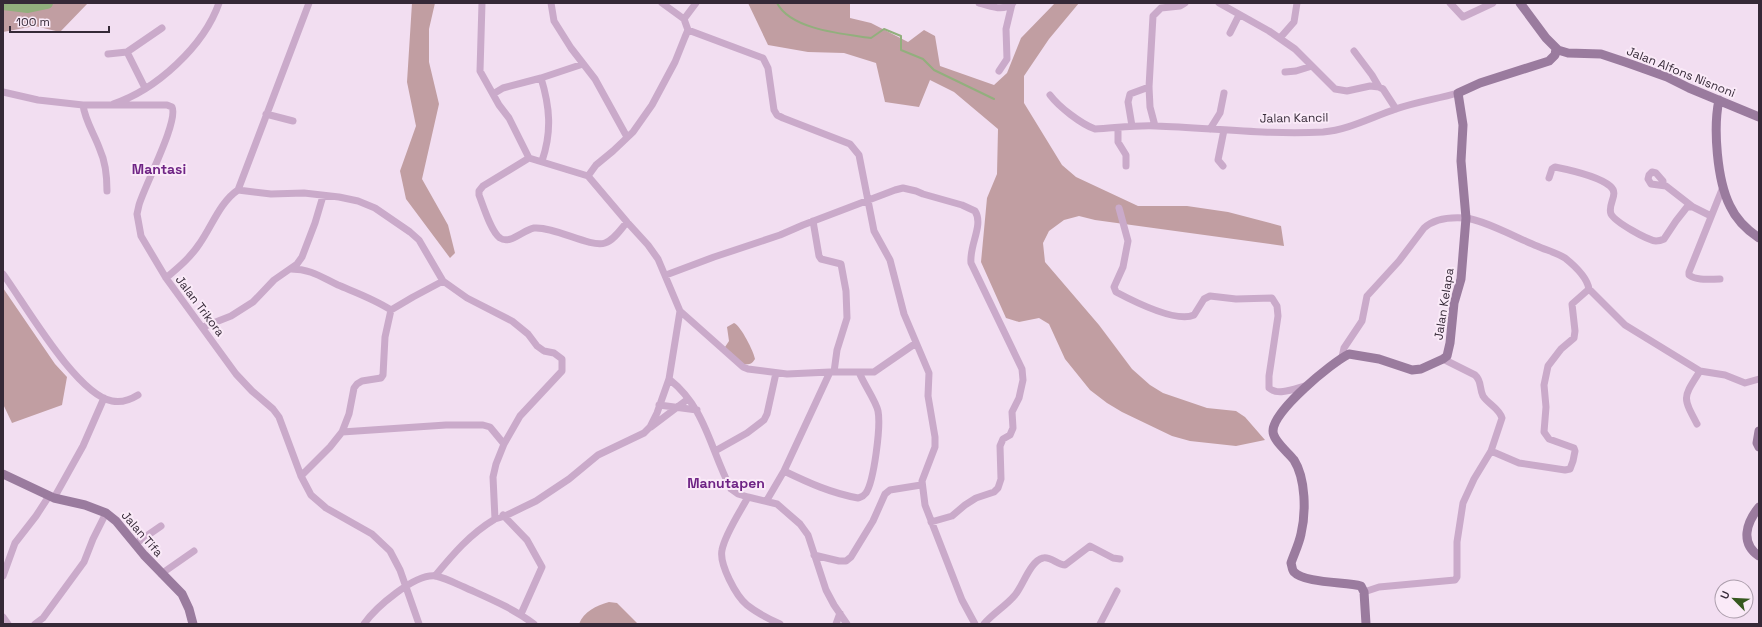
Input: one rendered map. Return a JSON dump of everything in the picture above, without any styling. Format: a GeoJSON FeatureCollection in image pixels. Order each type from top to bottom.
{"type":"FeatureCollection","features":[{"type":"Feature","properties":{"kind":"street"},"geometry":{"type":"LineString","coordinates":[[105,106],[128,99],[167,73],[187,53],[207,28],[219,3]]}},
{"type":"Feature","properties":{"kind":"street"},"geometry":{"type":"LineString","coordinates":[[166,278],[183,264],[193,252],[226,201],[238,190],[309,3]]}},
{"type":"Feature","properties":{"kind":"street"},"geometry":{"type":"LineString","coordinates":[[482,3],[480,70],[493,94],[509,118],[529,158]]}},
{"type":"Feature","properties":{"kind":"street"},"geometry":{"type":"LineString","coordinates":[[551,3],[554,21],[598,85],[627,138]]}},
{"type":"Feature","properties":{"kind":"street"},"geometry":{"type":"LineString","coordinates":[[588,176],[596,165],[627,138],[652,105],[675,62],[688,30],[684,18],[662,3]]}},
{"type":"Feature","properties":{"kind":"street"},"geometry":{"type":"LineString","coordinates":[[684,18],[696,3]]}},
{"type":"Feature","properties":{"kind":"street"},"geometry":{"type":"LineString","coordinates":[[979,3],[999,9],[1013,4]]}},
{"type":"Feature","properties":{"kind":"street"},"geometry":{"type":"LineString","coordinates":[[1154,126],[1150,107],[1149,87],[1153,16],[1160,8],[1180,6],[1185,3]]}},
{"type":"Feature","properties":{"kind":"street"},"geometry":{"type":"LineString","coordinates":[[1219,3],[1239,15],[1250,19],[1295,49],[1335,89],[1347,91],[1370,86],[1379,87]]}},
{"type":"Feature","properties":{"kind":"street"},"geometry":{"type":"LineString","coordinates":[[1280,38],[1294,22],[1298,3]]}},
{"type":"Feature","properties":{"kind":"street"},"geometry":{"type":"LineString","coordinates":[[1450,3],[1463,17],[1493,3]]}},
{"type":"Feature","properties":{"kind":"street"},"geometry":{"type":"LineString","coordinates":[[1520,3],[1556,49]]}},
{"type":"Feature","properties":{"kind":"street"},"geometry":{"type":"LineString","coordinates":[[999,71],[1007,59],[1006,29],[1013,4]]}},
{"type":"Feature","properties":{"kind":"street"},"geometry":{"type":"LineString","coordinates":[[1230,33],[1239,15]]}},
{"type":"Feature","properties":{"kind":"street"},"geometry":{"type":"LineString","coordinates":[[108,54],[127,52],[162,28]]}},
{"type":"Feature","properties":{"kind":"street"},"geometry":{"type":"LineString","coordinates":[[688,30],[765,60],[770,75],[776,113],[794,123],[831,136],[854,147],[860,158],[867,201],[874,231],[890,260],[904,314],[929,373],[928,396],[935,437],[934,452],[924,474],[921,485],[932,522],[962,600],[975,624]]}},
{"type":"Feature","properties":{"kind":"street","name":"Jalan Kancil"},"geometry":{"type":"LineString","coordinates":[[1050,95],[1057,104],[1087,126],[1095,129],[1154,126],[1288,133],[1324,132],[1378,117],[1396,109],[1458,93],[1480,83],[1549,61],[1555,55],[1556,49]]}},
{"type":"Feature","properties":{"kind":"street","name":"Jalan Alfons Nisnoni"},"geometry":{"type":"LineString","coordinates":[[1556,49],[1568,53],[1591,53],[1607,56],[1667,77],[1689,88],[1759,116]]}},
{"type":"Feature","properties":{"kind":"street"},"geometry":{"type":"LineString","coordinates":[[1354,51],[1379,87],[1383,89],[1396,109]]}},
{"type":"Feature","properties":{"kind":"street"},"geometry":{"type":"LineString","coordinates":[[127,52],[145,88]]}},
{"type":"Feature","properties":{"kind":"street"},"geometry":{"type":"LineString","coordinates":[[493,94],[504,88],[583,64]]}},
{"type":"Feature","properties":{"kind":"street"},"geometry":{"type":"LineString","coordinates":[[1286,72],[1296,71],[1312,66]]}},
{"type":"Feature","properties":{"kind":"street"},"geometry":{"type":"LineString","coordinates":[[541,78],[547,98],[550,119],[548,141],[542,161]]}},
{"type":"Feature","properties":{"kind":"street"},"geometry":{"type":"LineString","coordinates":[[1132,126],[1128,98],[1132,92],[1149,87]]}},
{"type":"Feature","properties":{"kind":"street","name":"Jalan Trikora"},"geometry":{"type":"LineString","coordinates":[[3,92],[38,100],[83,105],[167,105],[173,109],[165,143],[142,195],[137,214],[139,228],[144,243],[166,278],[236,374],[252,391],[273,409],[279,417],[301,476],[311,495],[326,508],[382,542],[396,560],[419,624]]}},
{"type":"Feature","properties":{"kind":"street"},"geometry":{"type":"LineString","coordinates":[[1210,130],[1220,113],[1224,93]]}},
{"type":"Feature","properties":{"kind":"street","name":"Jalan Kelapa"},"geometry":{"type":"LineString","coordinates":[[1443,359],[1447,356],[1450,343],[1453,310],[1461,279],[1466,218],[1461,161],[1463,125],[1458,93]]}},
{"type":"Feature","properties":{"kind":"street"},"geometry":{"type":"LineString","coordinates":[[1719,100],[1716,131],[1723,187],[1727,199],[1735,214],[1746,227],[1759,238]]}},
{"type":"Feature","properties":{"kind":"street"},"geometry":{"type":"LineString","coordinates":[[83,105],[85,116],[102,155],[107,178],[107,191]]}},
{"type":"Feature","properties":{"kind":"street"},"geometry":{"type":"LineString","coordinates":[[266,114],[293,121]]}},
{"type":"Feature","properties":{"kind":"street"},"geometry":{"type":"LineString","coordinates":[[1118,128],[1118,142],[1126,155],[1126,166]]}},
{"type":"Feature","properties":{"kind":"street"},"geometry":{"type":"LineString","coordinates":[[1223,166],[1218,160],[1224,130]]}},
{"type":"Feature","properties":{"kind":"street"},"geometry":{"type":"LineString","coordinates":[[627,222],[605,243],[592,242],[541,228],[528,229],[508,240],[499,238],[495,232],[479,195],[479,191],[484,186],[529,158],[542,161],[570,172],[588,176],[648,245],[666,275],[680,311],[743,367],[752,370],[795,374],[869,372],[878,370],[916,343]]}},
{"type":"Feature","properties":{"kind":"street"},"geometry":{"type":"LineString","coordinates":[[1549,178],[1552,169],[1555,167],[1584,174],[1610,185],[1614,193],[1610,209],[1614,219],[1657,241],[1664,239],[1686,208],[1693,207]]}},
{"type":"Feature","properties":{"kind":"street"},"geometry":{"type":"LineString","coordinates":[[1663,185],[1693,207],[1711,216]]}},
{"type":"Feature","properties":{"kind":"street"},"geometry":{"type":"LineString","coordinates":[[1720,279],[1702,279],[1689,275],[1691,265],[1723,187]]}},
{"type":"Feature","properties":{"kind":"street"},"geometry":{"type":"LineString","coordinates":[[666,275],[780,235],[813,221],[903,188],[916,190],[923,194],[962,205],[975,211],[978,221],[970,251],[971,263],[1023,372],[1023,380],[1019,398],[1012,412],[1013,428],[1010,435],[1003,439],[1000,446],[1001,479],[998,488],[994,492],[976,498],[952,516],[932,522]]}},
{"type":"Feature","properties":{"kind":"street"},"geometry":{"type":"LineString","coordinates":[[238,190],[271,194],[304,193],[348,199],[375,208],[419,240],[443,281],[467,298],[512,321],[528,334],[540,349],[554,353],[562,358],[562,371],[520,416],[504,444],[496,464],[493,477],[495,519]]}},
{"type":"Feature","properties":{"kind":"street"},"geometry":{"type":"LineString","coordinates":[[203,327],[231,316],[253,302],[274,280],[297,264],[302,257],[315,223],[323,196]]}},
{"type":"Feature","properties":{"kind":"street"},"geometry":{"type":"LineString","coordinates":[[1119,208],[1128,241],[1123,266],[1114,287],[1116,292],[1154,310],[1187,316],[1194,315],[1204,299],[1210,296],[1236,299],[1272,298],[1277,306],[1278,316],[1269,376],[1269,388],[1275,392],[1280,392],[1305,386]]}},
{"type":"Feature","properties":{"kind":"street"},"geometry":{"type":"LineString","coordinates":[[1342,358],[1344,348],[1362,321],[1368,296],[1400,261],[1424,228],[1428,224],[1439,219],[1466,218],[1482,223],[1563,257],[1584,276],[1589,289],[1625,326],[1700,371],[1725,375],[1745,383],[1759,379]]}},
{"type":"Feature","properties":{"kind":"street"},"geometry":{"type":"LineString","coordinates":[[767,500],[784,471],[832,372],[847,318],[846,291],[841,264],[821,259],[819,256],[813,221]]}},
{"type":"Feature","properties":{"kind":"street"},"geometry":{"type":"LineString","coordinates":[[291,269],[302,269],[312,272],[341,286],[356,291],[391,310]]}},
{"type":"Feature","properties":{"kind":"street"},"geometry":{"type":"LineString","coordinates":[[3,274],[60,356],[89,389],[104,398],[120,402],[138,395]]}},
{"type":"Feature","properties":{"kind":"street"},"geometry":{"type":"LineString","coordinates":[[301,476],[330,447],[342,432],[349,414],[354,388],[357,384],[362,381],[381,378],[383,375],[385,337],[391,310],[443,281]]}},
{"type":"Feature","properties":{"kind":"street"},"geometry":{"type":"LineString","coordinates":[[1491,451],[1518,463],[1565,470],[1570,469],[1575,451],[1574,448],[1549,439],[1544,432],[1546,406],[1544,385],[1548,366],[1561,349],[1574,338],[1575,331],[1572,304],[1589,289]]}},
{"type":"Feature","properties":{"kind":"street"},"geometry":{"type":"LineString","coordinates":[[650,427],[668,379],[680,311]]}},
{"type":"Feature","properties":{"kind":"street"},"geometry":{"type":"LineString","coordinates":[[1364,592],[1379,587],[1455,580],[1456,578],[1457,542],[1463,503],[1474,478],[1491,451],[1502,416],[1484,397],[1480,380],[1475,375],[1443,359],[1421,370],[1412,370],[1355,354],[1349,354],[1305,386],[1279,417],[1273,431],[1274,436],[1294,460],[1302,476],[1304,484],[1303,526],[1291,563],[1292,568],[1298,575],[1317,581],[1361,586],[1364,592],[1366,624]]}},
{"type":"Feature","properties":{"kind":"street"},"geometry":{"type":"LineString","coordinates":[[1697,424],[1685,400],[1687,390],[1700,371]]}},
{"type":"Feature","properties":{"kind":"street"},"geometry":{"type":"LineString","coordinates":[[784,471],[832,492],[858,498],[862,497],[866,493],[873,469],[879,421],[877,408],[859,372]]}},
{"type":"Feature","properties":{"kind":"street"},"geometry":{"type":"LineString","coordinates":[[715,450],[747,433],[764,420],[767,414],[776,373]]}},
{"type":"Feature","properties":{"kind":"street"},"geometry":{"type":"LineString","coordinates":[[668,379],[697,410],[731,488],[738,494],[767,500],[777,504],[800,524],[808,535],[826,590],[847,624]]}},
{"type":"Feature","properties":{"kind":"street"},"geometry":{"type":"LineString","coordinates":[[3,576],[15,543],[51,497],[82,446],[104,398]]}},
{"type":"Feature","properties":{"kind":"street"},"geometry":{"type":"LineString","coordinates":[[435,576],[477,530],[495,519],[505,516],[531,503],[569,479],[598,455],[636,439],[688,399]]}},
{"type":"Feature","properties":{"kind":"street"},"geometry":{"type":"LineString","coordinates":[[659,405],[697,410]]}},
{"type":"Feature","properties":{"kind":"street"},"geometry":{"type":"LineString","coordinates":[[342,432],[483,424],[490,427],[504,444]]}},
{"type":"Feature","properties":{"kind":"street"},"geometry":{"type":"LineString","coordinates":[[1759,431],[1757,443],[1759,448]]}},
{"type":"Feature","properties":{"kind":"street","name":"Jalan Tifa"},"geometry":{"type":"LineString","coordinates":[[3,474],[51,497],[85,504],[106,512],[116,520],[161,574],[175,586],[186,601],[193,624]]}},
{"type":"Feature","properties":{"kind":"street"},"geometry":{"type":"LineString","coordinates":[[814,555],[839,561],[846,561],[873,521],[885,494],[890,490],[921,485]]}},
{"type":"Feature","properties":{"kind":"street"},"geometry":{"type":"LineString","coordinates":[[748,497],[723,546],[723,565],[744,602],[780,624]]}},
{"type":"Feature","properties":{"kind":"street"},"geometry":{"type":"LineString","coordinates":[[1759,507],[1754,513],[1748,526],[1747,542],[1753,552],[1759,556]]}},
{"type":"Feature","properties":{"kind":"street"},"geometry":{"type":"LineString","coordinates":[[495,511],[505,516],[527,540],[542,566],[521,614]]}},
{"type":"Feature","properties":{"kind":"street"},"geometry":{"type":"LineString","coordinates":[[35,624],[42,618],[84,562],[106,512]]}},
{"type":"Feature","properties":{"kind":"street"},"geometry":{"type":"LineString","coordinates":[[135,544],[161,526]]}},
{"type":"Feature","properties":{"kind":"street"},"geometry":{"type":"LineString","coordinates":[[984,624],[1015,595],[1030,570],[1042,558],[1047,558],[1059,564],[1065,565],[1090,546],[1113,558],[1120,559]]}},
{"type":"Feature","properties":{"kind":"street"},"geometry":{"type":"LineString","coordinates":[[161,574],[194,552]]}},
{"type":"Feature","properties":{"kind":"street"},"geometry":{"type":"LineString","coordinates":[[364,624],[374,612],[406,586],[426,577],[435,576],[450,581],[521,614],[534,624]]}},
{"type":"Feature","properties":{"kind":"street"},"geometry":{"type":"LineString","coordinates":[[1100,624],[1117,591]]}},
{"type":"Feature","properties":{"kind":"street"},"geometry":{"type":"LineString","coordinates":[[836,624],[840,613]]}},
{"type":"Feature","properties":{"kind":"street"},"geometry":{"type":"LineString","coordinates":[[3,617],[8,624]]}},
{"type":"Feature","properties":{"kind":"shaded area"},"geometry":{"type":"Polygon","coordinates":[[[3,3],[88,3],[60,32],[35,26],[3,32],[3,3]]]}},
{"type":"Feature","properties":{"kind":"shaded area"},"geometry":{"type":"Polygon","coordinates":[[[412,3],[435,3],[429,29],[429,62],[439,104],[422,179],[448,225],[455,253],[450,258],[406,199],[400,171],[416,126],[407,82],[412,3]]]}},
{"type":"Feature","properties":{"kind":"shaded area"},"geometry":{"type":"Polygon","coordinates":[[[748,3],[850,3],[850,18],[871,23],[908,42],[924,30],[935,36],[940,66],[994,85],[1007,73],[1021,38],[1055,3],[1079,3],[1049,39],[1024,76],[1024,103],[1062,165],[1076,177],[1138,206],[1187,206],[1228,212],[1281,226],[1284,246],[1095,220],[1079,216],[1064,220],[1049,231],[1043,243],[1045,262],[1099,325],[1132,369],[1150,385],[1163,393],[1207,408],[1236,411],[1245,417],[1265,440],[1236,446],[1190,441],[1172,436],[1122,412],[1090,390],[1065,359],[1049,324],[1039,318],[1019,322],[1006,318],[981,262],[987,198],[997,174],[998,129],[954,92],[930,80],[919,107],[885,102],[876,63],[844,53],[808,52],[768,45],[748,3]]]}},
{"type":"Feature","properties":{"kind":"shaded area"},"geometry":{"type":"Polygon","coordinates":[[[3,288],[55,364],[67,377],[62,405],[12,423],[3,404],[3,288]]]}},
{"type":"Feature","properties":{"kind":"shaded area"},"geometry":{"type":"Polygon","coordinates":[[[734,323],[747,340],[752,351],[755,359],[750,364],[743,364],[725,347],[729,341],[727,327],[734,323]]]}},
{"type":"Feature","properties":{"kind":"shaded area"},"geometry":{"type":"Polygon","coordinates":[[[609,602],[617,603],[638,624],[579,624],[587,612],[609,602]]]}},
{"type":"Feature","properties":{"kind":"waterway"},"geometry":{"type":"LineString","coordinates":[[3,4],[28,7],[47,3]]}},
{"type":"Feature","properties":{"kind":"waterway"},"geometry":{"type":"LineString","coordinates":[[777,3],[784,12],[794,19],[819,29],[871,38],[884,29],[901,36],[901,50],[923,59],[934,70],[994,99]]}},
{"type":"Feature","properties":{"kind":"district","name":"Mantasi"},"geometry":{"type":"Point","coordinates":[159,169]}},
{"type":"Feature","properties":{"kind":"district","name":"Manutapen"},"geometry":{"type":"Point","coordinates":[726,483]}}]}
